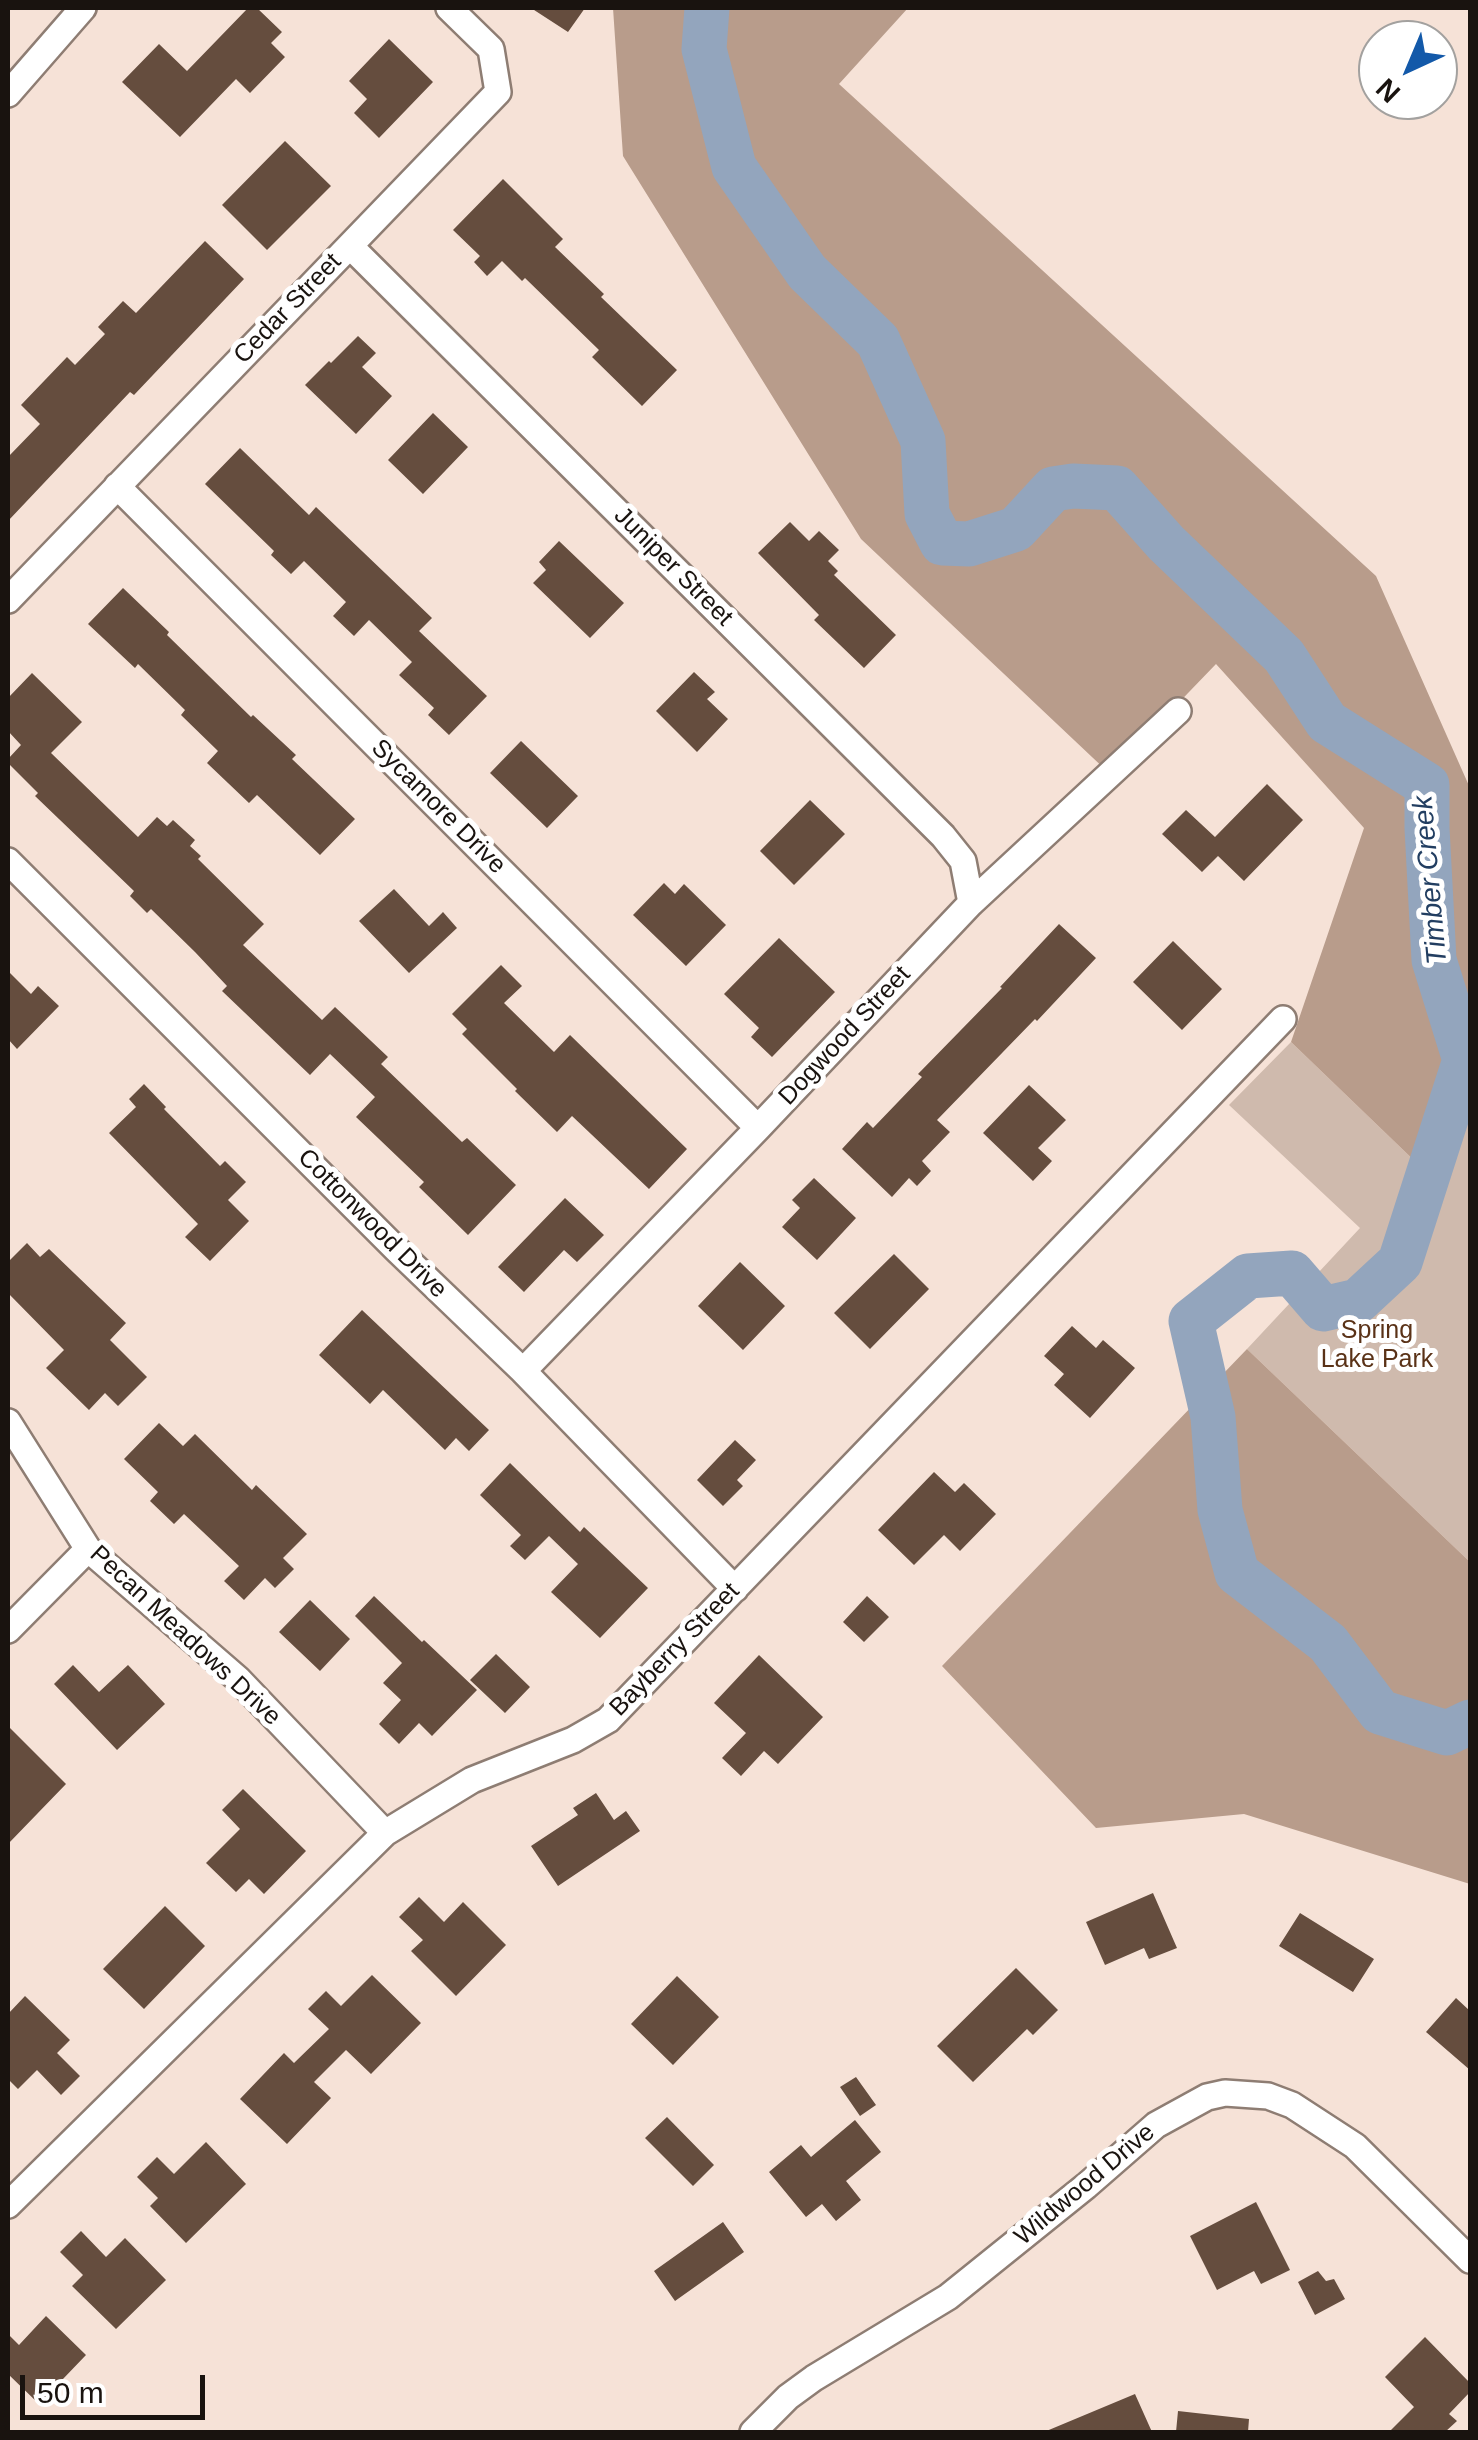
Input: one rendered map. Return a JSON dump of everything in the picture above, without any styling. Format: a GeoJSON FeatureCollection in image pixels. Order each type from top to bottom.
{"type":"FeatureCollection","features":[{"type":"Feature","properties":{"kind":"street"},"geometry":{"type":"LineString","coordinates":[[8,94],[84,8]]}},
{"type":"Feature","properties":{"kind":"street","name":"Cedar Street"},"geometry":{"type":"LineString","coordinates":[[8,600],[498,92],[491,49],[450,8]]}},
{"type":"Feature","properties":{"kind":"street","name":"Juniper Street"},"geometry":{"type":"LineString","coordinates":[[350,246],[943,836],[963,861],[970,903]]}},
{"type":"Feature","properties":{"kind":"street","name":"Sycamore Drive"},"geometry":{"type":"LineString","coordinates":[[117,486],[758,1128]]}},
{"type":"Feature","properties":{"kind":"street","name":"Dogwood Street"},"geometry":{"type":"LineString","coordinates":[[523,1372],[970,903],[1178,711]]}},
{"type":"Feature","properties":{"kind":"street","name":"Cottonwood Drive"},"geometry":{"type":"LineString","coordinates":[[8,861],[523,1372],[735,1589]]}},
{"type":"Feature","properties":{"kind":"street","name":"Bayberry Street"},"geometry":{"type":"LineString","coordinates":[[8,2204],[386,1833],[472,1780],[574,1740],[608,1720],[1283,1018]]}},
{"type":"Feature","properties":{"kind":"street","name":"Pecan Meadows Drive"},"geometry":{"type":"LineString","coordinates":[[8,1422],[88,1549],[238,1679],[386,1833]]}},
{"type":"Feature","properties":{"kind":"street"},"geometry":{"type":"LineString","coordinates":[[8,1630],[88,1549]]}},
{"type":"Feature","properties":{"kind":"street","name":"Wildwood Drive"},"geometry":{"type":"LineString","coordinates":[[753,2432],[788,2397],[814,2378],[948,2297],[1156,2125],[1206,2097],[1226,2093],[1268,2096],[1292,2105],[1355,2146],[1470,2260]]}},
{"type":"Feature","properties":{"kind":"green space","name":"Spring Lake Park"},"geometry":{"type":"Polygon","coordinates":[[[1291,1042],[1424,1170],[1470,1122],[1470,1562],[1247,1349],[1360,1228],[1229,1105],[1291,1042]]]}},
{"type":"Feature","properties":{"kind":"shaded area"},"geometry":{"type":"Polygon","coordinates":[[[613,8],[908,8],[839,84],[1376,576],[1470,788],[1470,1122],[1424,1170],[1291,1042],[1364,828],[1216,664],[1110,774],[861,539],[623,156],[613,8]]]}},
{"type":"Feature","properties":{"kind":"shaded area"},"geometry":{"type":"Polygon","coordinates":[[[1247,1349],[1470,1562],[1470,1884],[1244,1814],[1096,1828],[942,1666],[1247,1349]]]}},
{"type":"Feature","properties":{"kind":"building"},"geometry":{"type":"Polygon","coordinates":[[[248,8],[257,8],[282,32],[271,43],[285,57],[250,93],[236,79],[180,137],[122,82],[159,44],[187,71],[248,8]]]}},
{"type":"Feature","properties":{"kind":"building"},"geometry":{"type":"Polygon","coordinates":[[[531,8],[585,8],[568,32],[531,8]]]}},
{"type":"Feature","properties":{"kind":"building"},"geometry":{"type":"Polygon","coordinates":[[[389,39],[433,82],[379,138],[354,113],[367,99],[349,81],[389,39]]]}},
{"type":"Feature","properties":{"kind":"building"},"geometry":{"type":"Polygon","coordinates":[[[285,141],[331,186],[267,250],[222,205],[285,141]]]}},
{"type":"Feature","properties":{"kind":"building"},"geometry":{"type":"Polygon","coordinates":[[[503,179],[563,239],[555,247],[677,370],[642,406],[592,357],[599,350],[525,278],[522,281],[502,261],[487,276],[474,262],[480,256],[453,230],[503,179]]]}},
{"type":"Feature","properties":{"kind":"building"},"geometry":{"type":"Polygon","coordinates":[[[205,241],[244,279],[8,521],[8,457],[40,424],[21,405],[67,357],[75,365],[105,334],[98,327],[123,301],[136,313],[205,241]]]}},
{"type":"Feature","properties":{"kind":"building"},"geometry":{"type":"Polygon","coordinates":[[[358,336],[376,353],[362,367],[392,396],[356,434],[305,385],[358,336]]]}},
{"type":"Feature","properties":{"kind":"building"},"geometry":{"type":"Polygon","coordinates":[[[433,413],[468,447],[423,494],[388,460],[433,413]]]}},
{"type":"Feature","properties":{"kind":"building"},"geometry":{"type":"Polygon","coordinates":[[[240,448],[309,515],[316,507],[432,618],[419,631],[487,696],[449,735],[428,715],[434,708],[399,675],[412,662],[369,620],[354,636],[333,616],[346,602],[304,561],[291,574],[271,555],[274,551],[205,484],[240,448]]]}},
{"type":"Feature","properties":{"kind":"building"},"geometry":{"type":"Polygon","coordinates":[[[790,522],[809,541],[819,531],[839,550],[828,561],[838,571],[834,575],[896,635],[864,668],[814,620],[819,615],[758,553],[790,522]]]}},
{"type":"Feature","properties":{"kind":"building"},"geometry":{"type":"Polygon","coordinates":[[[559,541],[624,603],[590,638],[533,583],[546,570],[539,562],[559,541]]]}},
{"type":"Feature","properties":{"kind":"building"},"geometry":{"type":"Polygon","coordinates":[[[123,588],[251,717],[296,755],[292,759],[355,819],[320,855],[257,795],[249,803],[207,763],[218,751],[181,715],[185,710],[138,664],[135,668],[88,624],[123,588]]]}},
{"type":"Feature","properties":{"kind":"building"},"geometry":{"type":"Polygon","coordinates":[[[694,672],[715,692],[707,699],[728,719],[697,752],[656,711],[694,672]]]}},
{"type":"Feature","properties":{"kind":"building"},"geometry":{"type":"Polygon","coordinates":[[[32,673],[82,722],[51,753],[138,837],[157,817],[167,826],[173,820],[195,840],[190,846],[201,856],[198,859],[264,924],[243,945],[322,1020],[335,1007],[388,1057],[381,1064],[462,1142],[467,1138],[516,1185],[468,1235],[419,1187],[424,1182],[356,1117],[375,1097],[330,1054],[310,1075],[222,991],[227,986],[195,952],[151,909],[147,913],[130,896],[134,891],[35,796],[38,793],[8,763],[21,745],[8,731],[8,698],[32,673]]]}},
{"type":"Feature","properties":{"kind":"building"},"geometry":{"type":"Polygon","coordinates":[[[521,741],[578,796],[547,828],[490,773],[521,741]]]}},
{"type":"Feature","properties":{"kind":"building"},"geometry":{"type":"Polygon","coordinates":[[[1267,784],[1303,820],[1244,881],[1218,856],[1202,872],[1162,834],[1186,810],[1215,837],[1267,784]]]}},
{"type":"Feature","properties":{"kind":"building"},"geometry":{"type":"Polygon","coordinates":[[[810,800],[845,834],[794,885],[760,851],[810,800]]]}},
{"type":"Feature","properties":{"kind":"building"},"geometry":{"type":"Polygon","coordinates":[[[664,883],[675,894],[684,884],[726,925],[686,966],[633,915],[664,883]]]}},
{"type":"Feature","properties":{"kind":"building"},"geometry":{"type":"Polygon","coordinates":[[[394,889],[429,926],[443,912],[457,928],[409,973],[359,921],[394,889]]]}},
{"type":"Feature","properties":{"kind":"building"},"geometry":{"type":"Polygon","coordinates":[[[1059,924],[1096,958],[937,1120],[950,1132],[922,1161],[931,1171],[917,1186],[909,1178],[892,1197],[842,1149],[867,1122],[873,1128],[922,1077],[918,1074],[1059,924]]]}},
{"type":"Feature","properties":{"kind":"building"},"geometry":{"type":"Polygon","coordinates":[[[779,938],[835,992],[772,1057],[751,1037],[759,1028],[724,994],[779,938]]]}},
{"type":"Feature","properties":{"kind":"building"},"geometry":{"type":"Polygon","coordinates":[[[1173,941],[1222,989],[1182,1030],[1133,982],[1173,941]]]}},
{"type":"Feature","properties":{"kind":"building"},"geometry":{"type":"Polygon","coordinates":[[[501,965],[522,986],[504,1003],[554,1052],[570,1035],[687,1149],[649,1189],[572,1116],[557,1132],[462,1034],[467,1029],[452,1014],[501,965]]]}},
{"type":"Feature","properties":{"kind":"building"},"geometry":{"type":"Polygon","coordinates":[[[8,971],[31,994],[38,986],[59,1006],[17,1049],[8,1039],[8,971]]]}},
{"type":"Feature","properties":{"kind":"building"},"geometry":{"type":"Polygon","coordinates":[[[144,1084],[220,1166],[225,1161],[246,1182],[228,1200],[249,1221],[210,1261],[185,1237],[198,1224],[109,1133],[136,1107],[129,1099],[144,1084]]]}},
{"type":"Feature","properties":{"kind":"building"},"geometry":{"type":"Polygon","coordinates":[[[1029,1085],[1066,1120],[1038,1148],[1052,1161],[1033,1181],[983,1133],[1029,1085]]]}},
{"type":"Feature","properties":{"kind":"building"},"geometry":{"type":"Polygon","coordinates":[[[814,1178],[856,1218],[817,1260],[782,1227],[800,1208],[792,1200],[814,1178]]]}},
{"type":"Feature","properties":{"kind":"building"},"geometry":{"type":"Polygon","coordinates":[[[565,1198],[604,1235],[577,1262],[564,1250],[524,1292],[498,1267],[565,1198]]]}},
{"type":"Feature","properties":{"kind":"building"},"geometry":{"type":"Polygon","coordinates":[[[27,1243],[40,1257],[49,1249],[126,1323],[110,1340],[147,1377],[118,1406],[105,1393],[89,1410],[46,1368],[64,1350],[8,1293],[8,1262],[27,1243]]]}},
{"type":"Feature","properties":{"kind":"building"},"geometry":{"type":"Polygon","coordinates":[[[894,1254],[929,1289],[870,1349],[834,1313],[894,1254]]]}},
{"type":"Feature","properties":{"kind":"building"},"geometry":{"type":"Polygon","coordinates":[[[740,1262],[785,1306],[743,1350],[698,1306],[740,1262]]]}},
{"type":"Feature","properties":{"kind":"building"},"geometry":{"type":"Polygon","coordinates":[[[362,1310],[489,1430],[469,1451],[456,1438],[445,1450],[383,1390],[370,1404],[319,1355],[362,1310]]]}},
{"type":"Feature","properties":{"kind":"building"},"geometry":{"type":"Polygon","coordinates":[[[1072,1326],[1096,1348],[1103,1340],[1135,1368],[1090,1418],[1054,1385],[1064,1374],[1044,1356],[1072,1326]]]}},
{"type":"Feature","properties":{"kind":"building"},"geometry":{"type":"Polygon","coordinates":[[[159,1423],[183,1446],[195,1434],[252,1490],[256,1485],[307,1534],[283,1558],[294,1569],[275,1588],[265,1578],[244,1600],[224,1581],[239,1566],[184,1514],[174,1524],[150,1501],[158,1492],[124,1459],[159,1423]]]}},
{"type":"Feature","properties":{"kind":"building"},"geometry":{"type":"Polygon","coordinates":[[[735,1440],[756,1460],[737,1480],[743,1486],[723,1506],[697,1480],[735,1440]]]}},
{"type":"Feature","properties":{"kind":"building"},"geometry":{"type":"Polygon","coordinates":[[[510,1463],[580,1532],[584,1527],[648,1588],[600,1638],[551,1592],[578,1564],[549,1536],[525,1560],[510,1546],[521,1535],[480,1495],[510,1463]]]}},
{"type":"Feature","properties":{"kind":"building"},"geometry":{"type":"Polygon","coordinates":[[[934,1472],[955,1492],[964,1483],[996,1514],[960,1551],[944,1535],[914,1565],[878,1530],[934,1472]]]}},
{"type":"Feature","properties":{"kind":"building"},"geometry":{"type":"Polygon","coordinates":[[[374,1596],[477,1690],[432,1736],[419,1723],[399,1744],[379,1724],[401,1700],[383,1683],[402,1663],[355,1616],[374,1596]]]}},
{"type":"Feature","properties":{"kind":"building"},"geometry":{"type":"Polygon","coordinates":[[[867,1596],[889,1617],[864,1642],[843,1622],[867,1596]]]}},
{"type":"Feature","properties":{"kind":"building"},"geometry":{"type":"Polygon","coordinates":[[[310,1600],[350,1639],[320,1671],[279,1632],[310,1600]]]}},
{"type":"Feature","properties":{"kind":"building"},"geometry":{"type":"Polygon","coordinates":[[[496,1654],[530,1687],[505,1713],[470,1680],[496,1654]]]}},
{"type":"Feature","properties":{"kind":"building"},"geometry":{"type":"Polygon","coordinates":[[[759,1655],[823,1717],[778,1764],[764,1751],[741,1776],[722,1758],[746,1733],[714,1703],[759,1655]]]}},
{"type":"Feature","properties":{"kind":"building"},"geometry":{"type":"Polygon","coordinates":[[[73,1665],[99,1692],[128,1665],[165,1704],[117,1750],[54,1684],[73,1665]]]}},
{"type":"Feature","properties":{"kind":"building"},"geometry":{"type":"Polygon","coordinates":[[[8,1726],[66,1784],[8,1844],[8,1726]]]}},
{"type":"Feature","properties":{"kind":"building"},"geometry":{"type":"Polygon","coordinates":[[[243,1789],[306,1851],[264,1894],[249,1879],[236,1892],[206,1863],[240,1829],[222,1810],[243,1789]]]}},
{"type":"Feature","properties":{"kind":"building"},"geometry":{"type":"Polygon","coordinates":[[[596,1793],[614,1820],[626,1811],[640,1831],[558,1886],[531,1846],[578,1815],[573,1808],[596,1793]]]}},
{"type":"Feature","properties":{"kind":"building"},"geometry":{"type":"Polygon","coordinates":[[[1153,1893],[1177,1948],[1149,1959],[1144,1948],[1105,1965],[1086,1922],[1153,1893]]]}},
{"type":"Feature","properties":{"kind":"building"},"geometry":{"type":"Polygon","coordinates":[[[419,1897],[444,1922],[463,1902],[506,1945],[456,1996],[411,1951],[423,1940],[399,1917],[419,1897]]]}},
{"type":"Feature","properties":{"kind":"building"},"geometry":{"type":"Polygon","coordinates":[[[165,1906],[205,1946],[144,2009],[103,1969],[165,1906]]]}},
{"type":"Feature","properties":{"kind":"building"},"geometry":{"type":"Polygon","coordinates":[[[1300,1913],[1374,1959],[1353,1992],[1279,1946],[1300,1913]]]}},
{"type":"Feature","properties":{"kind":"building"},"geometry":{"type":"Polygon","coordinates":[[[1016,1968],[1058,2010],[1033,2035],[1027,2029],[973,2082],[937,2046],[1016,1968]]]}},
{"type":"Feature","properties":{"kind":"building"},"geometry":{"type":"Polygon","coordinates":[[[372,1975],[421,2023],[371,2074],[346,2050],[314,2082],[331,2098],[287,2144],[240,2099],[284,2053],[294,2063],[329,2029],[308,2009],[326,1991],[341,2006],[372,1975]]]}},
{"type":"Feature","properties":{"kind":"building"},"geometry":{"type":"Polygon","coordinates":[[[677,1976],[719,2017],[673,2065],[631,2024],[677,1976]]]}},
{"type":"Feature","properties":{"kind":"building"},"geometry":{"type":"Polygon","coordinates":[[[25,1996],[70,2040],[57,2053],[80,2076],[61,2095],[37,2070],[18,2089],[8,2079],[8,2014],[25,1996]]]}},
{"type":"Feature","properties":{"kind":"building"},"geometry":{"type":"Polygon","coordinates":[[[1456,1998],[1470,2011],[1470,2070],[1426,2032],[1456,1998]]]}},
{"type":"Feature","properties":{"kind":"building"},"geometry":{"type":"Polygon","coordinates":[[[856,2077],[876,2105],[860,2116],[840,2087],[856,2077]]]}},
{"type":"Feature","properties":{"kind":"building"},"geometry":{"type":"Polygon","coordinates":[[[667,2117],[714,2165],[693,2186],[645,2138],[667,2117]]]}},
{"type":"Feature","properties":{"kind":"building"},"geometry":{"type":"Polygon","coordinates":[[[855,2120],[881,2152],[846,2181],[861,2200],[836,2221],[822,2204],[806,2217],[769,2172],[801,2145],[811,2157],[855,2120]]]}},
{"type":"Feature","properties":{"kind":"building"},"geometry":{"type":"Polygon","coordinates":[[[206,2142],[246,2184],[186,2243],[150,2206],[158,2198],[137,2177],[157,2157],[174,2174],[206,2142]]]}},
{"type":"Feature","properties":{"kind":"building"},"geometry":{"type":"Polygon","coordinates":[[[1256,2202],[1290,2270],[1261,2284],[1254,2271],[1217,2290],[1190,2236],[1256,2202]]]}},
{"type":"Feature","properties":{"kind":"building"},"geometry":{"type":"Polygon","coordinates":[[[723,2222],[744,2252],[675,2301],[654,2271],[723,2222]]]}},
{"type":"Feature","properties":{"kind":"building"},"geometry":{"type":"Polygon","coordinates":[[[81,2231],[106,2257],[125,2238],[166,2280],[116,2329],[72,2286],[83,2275],[60,2252],[81,2231]]]}},
{"type":"Feature","properties":{"kind":"building"},"geometry":{"type":"Polygon","coordinates":[[[1318,2271],[1326,2281],[1334,2279],[1345,2299],[1315,2315],[1298,2282],[1318,2271]]]}},
{"type":"Feature","properties":{"kind":"building"},"geometry":{"type":"Polygon","coordinates":[[[46,2316],[86,2355],[39,2404],[8,2374],[8,2334],[19,2345],[46,2316]]]}},
{"type":"Feature","properties":{"kind":"building"},"geometry":{"type":"Polygon","coordinates":[[[1425,2337],[1470,2383],[1470,2392],[1449,2414],[1457,2421],[1445,2432],[1389,2432],[1414,2407],[1385,2377],[1425,2337]]]}},
{"type":"Feature","properties":{"kind":"building"},"geometry":{"type":"Polygon","coordinates":[[[1135,2394],[1152,2432],[1044,2432],[1135,2394]]]}},
{"type":"Feature","properties":{"kind":"building"},"geometry":{"type":"Polygon","coordinates":[[[1178,2411],[1249,2419],[1248,2432],[1176,2432],[1178,2411]]]}},
{"type":"Feature","properties":{"kind":"waterway","name":"Timber Creek"},"geometry":{"type":"LineString","coordinates":[[707,8],[704,49],[734,167],[807,272],[878,341],[923,441],[927,514],[942,543],[969,544],[1016,529],[1053,489],[1117,488],[1166,543],[1284,656],[1327,722],[1427,785],[1434,960],[1465,1060],[1400,1262],[1358,1301],[1323,1309],[1292,1273],[1248,1276],[1191,1321],[1213,1417],[1220,1510],[1237,1573],[1328,1643],[1380,1712],[1447,1733],[1470,1722]]}}]}
